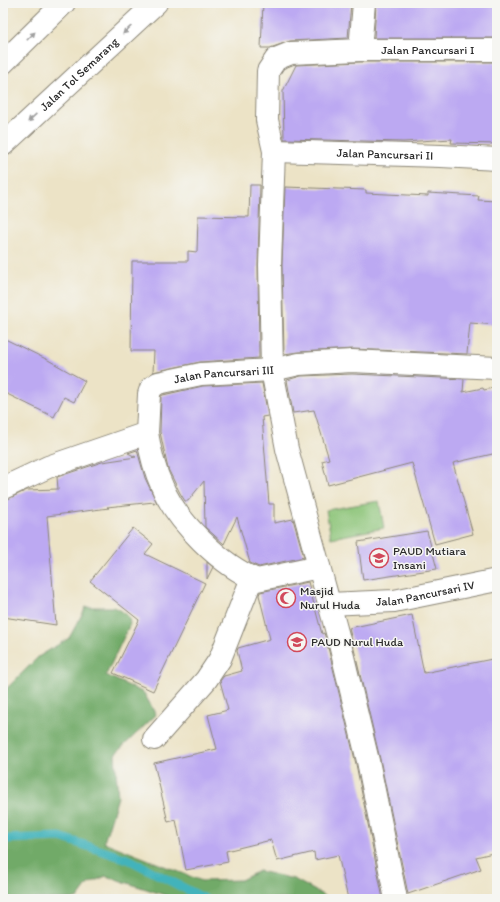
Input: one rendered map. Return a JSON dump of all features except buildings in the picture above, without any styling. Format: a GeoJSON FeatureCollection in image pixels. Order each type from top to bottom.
{"type":"FeatureCollection","features":[{"type":"Feature","properties":{"kind":"main road"},"geometry":{"type":"LineString","coordinates":[[3,63],[64,3]]}},
{"type":"Feature","properties":{"kind":"main road","name":"Jalan Tol Semarang"},"geometry":{"type":"LineString","coordinates":[[3,145],[156,3]]}},
{"type":"Feature","properties":{"kind":"main road"},"geometry":{"type":"LineString","coordinates":[[360,50],[364,3]]}},
{"type":"Feature","properties":{"kind":"main road","name":"Jalan Pancursari I"},"geometry":{"type":"LineString","coordinates":[[396,899],[368,761],[338,636],[287,450],[272,370],[270,265],[274,151],[267,120],[268,72],[276,59],[291,53],[360,50],[497,50]]}},
{"type":"Feature","properties":{"kind":"main road","name":"Jalan Pancursari II"},"geometry":{"type":"LineString","coordinates":[[274,151],[497,159]]}},
{"type":"Feature","properties":{"kind":"main road","name":"Jalan Pancursari III"},"geometry":{"type":"LineString","coordinates":[[252,578],[232,566],[209,549],[192,532],[176,511],[162,487],[151,453],[147,433],[149,394],[151,388],[158,383],[201,374],[272,370],[299,364],[352,361],[497,368]]}},
{"type":"Feature","properties":{"kind":"main road"},"geometry":{"type":"LineString","coordinates":[[3,488],[48,467],[147,433]]}},
{"type":"Feature","properties":{"kind":"main road"},"geometry":{"type":"LineString","coordinates":[[154,739],[206,680],[220,659],[252,578],[260,580],[319,568]]}},
{"type":"Feature","properties":{"kind":"main road","name":"Jalan Pancursari IV"},"geometry":{"type":"LineString","coordinates":[[329,604],[394,601],[497,580]]}},
{"type":"Feature","properties":{"kind":"green space"},"geometry":{"type":"Polygon","coordinates":[[[379,501],[384,528],[331,538],[326,510],[379,501]]]}},
{"type":"Feature","properties":{"kind":"green space"},"geometry":{"type":"Polygon","coordinates":[[[86,607],[113,607],[119,609],[129,617],[130,624],[106,675],[144,693],[156,715],[115,754],[118,797],[104,842],[202,881],[241,880],[259,871],[294,879],[330,899],[177,899],[106,876],[88,884],[77,899],[3,899],[3,692],[38,657],[69,638],[86,607]]]}},
{"type":"Feature","properties":{"kind":"waterway"},"geometry":{"type":"LineString","coordinates":[[3,839],[60,837],[130,860],[205,899]]}},
{"type":"Feature","properties":{"kind":"place","name":"PAUD Mutiara Insani"},"geometry":{"type":"Point","coordinates":[379,558]}},
{"type":"Feature","properties":{"kind":"place","name":"Masjid Nurul Huda"},"geometry":{"type":"Point","coordinates":[286,598]}},
{"type":"Feature","properties":{"kind":"place","name":"PAUD Nurul Huda"},"geometry":{"type":"Point","coordinates":[297,642]}}]}
